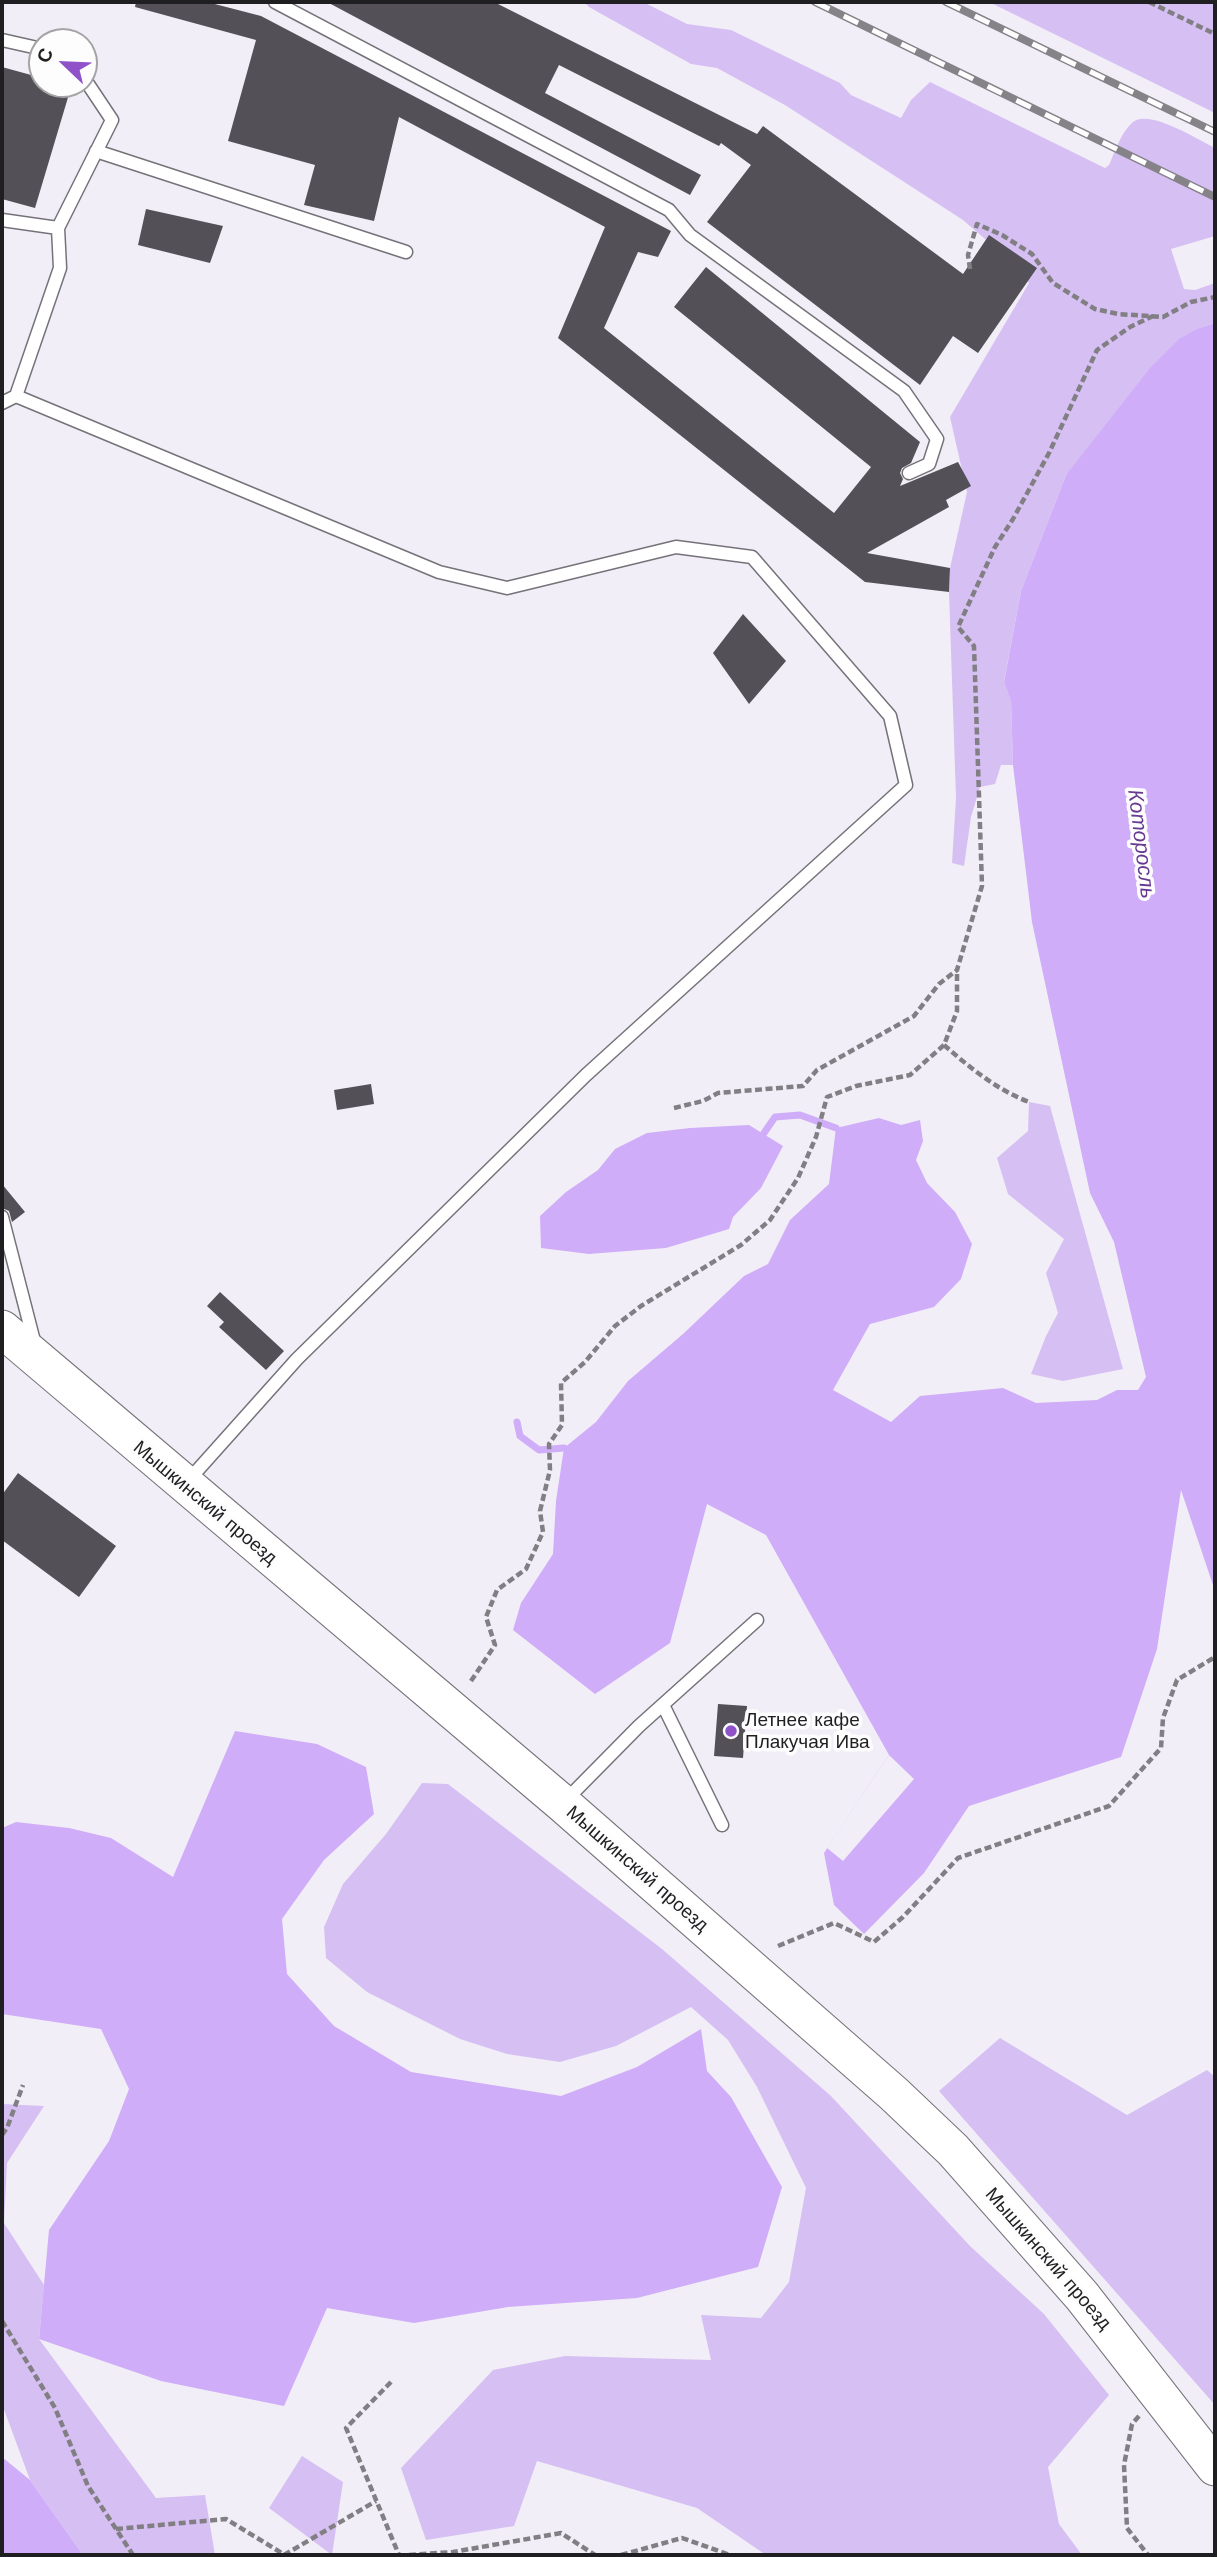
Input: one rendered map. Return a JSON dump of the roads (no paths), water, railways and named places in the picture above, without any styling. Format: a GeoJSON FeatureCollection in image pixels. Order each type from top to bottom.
{"type":"FeatureCollection","features":[{"type":"Feature","properties":{"kind":"main road","name":"Мышкинский проезд"},"geometry":{"type":"LineString","coordinates":[[2,1329],[184,1486],[563,1804],[894,2094],[953,2150],[1082,2296],[1215,2467]]}},
{"type":"Feature","properties":{"kind":"lane"},"geometry":{"type":"LineString","coordinates":[[275,2],[669,210],[690,235],[904,391],[937,439],[929,464],[909,473]]}},
{"type":"Feature","properties":{"kind":"lane"},"geometry":{"type":"LineString","coordinates":[[2,40],[28,46]]}},
{"type":"Feature","properties":{"kind":"lane"},"geometry":{"type":"LineString","coordinates":[[2,403],[16,396],[60,268],[58,228],[112,120],[97,98]]}},
{"type":"Feature","properties":{"kind":"lane"},"geometry":{"type":"LineString","coordinates":[[96,151],[406,252]]}},
{"type":"Feature","properties":{"kind":"lane"},"geometry":{"type":"LineString","coordinates":[[2,220],[58,228]]}},
{"type":"Feature","properties":{"kind":"lane"},"geometry":{"type":"LineString","coordinates":[[16,396],[439,572],[506,588],[676,547],[752,557],[890,716],[906,785],[586,1075],[297,1359],[184,1486]]}},
{"type":"Feature","properties":{"kind":"lane"},"geometry":{"type":"LineString","coordinates":[[2,1217],[40,1362]]}},
{"type":"Feature","properties":{"kind":"lane"},"geometry":{"type":"LineString","coordinates":[[563,1804],[663,1704],[757,1620]]}},
{"type":"Feature","properties":{"kind":"lane"},"geometry":{"type":"LineString","coordinates":[[663,1704],[722,1825]]}},
{"type":"Feature","properties":{"kind":"water","name":"Которосль"},"geometry":{"type":"Polygon","coordinates":[[[1215,323],[1215,1591],[1181,1490],[1157,1649],[1121,1757],[969,1806],[924,1873],[864,1934],[834,1905],[824,1853],[889,1755],[766,1535],[707,1504],[670,1643],[595,1694],[513,1630],[521,1603],[553,1554],[556,1501],[564,1448],[596,1422],[628,1381],[744,1276],[768,1264],[790,1220],[829,1184],[836,1128],[879,1118],[901,1125],[920,1120],[923,1141],[916,1160],[927,1183],[955,1212],[972,1244],[961,1279],[934,1307],[870,1324],[833,1390],[891,1422],[920,1396],[1003,1388],[1036,1403],[1097,1400],[1117,1390],[1138,1390],[1146,1377],[1114,1242],[1090,1193],[1032,922],[1013,765],[1011,701],[1004,682],[1021,591],[1066,475],[1151,367],[1179,339],[1215,323]]]}},
{"type":"Feature","properties":{"kind":"water"},"geometry":{"type":"Polygon","coordinates":[[[749,1125],[783,1146],[761,1188],[733,1217],[729,1229],[666,1248],[589,1254],[541,1248],[540,1216],[566,1192],[598,1170],[615,1149],[647,1133],[749,1125]]]}},
{"type":"Feature","properties":{"kind":"water"},"geometry":{"type":"Polygon","coordinates":[[[235,1731],[317,1744],[366,1767],[374,1814],[324,1860],[282,1919],[287,1974],[334,2026],[411,2072],[561,2096],[637,2067],[701,2029],[707,2071],[731,2097],[782,2187],[758,2267],[637,2298],[508,2307],[414,2323],[327,2308],[284,2406],[161,2381],[39,2339],[49,2230],[109,2141],[129,2089],[101,2029],[2,2014],[2,1828],[16,1822],[69,1828],[111,1838],[173,1877],[235,1731]]]}},
{"type":"Feature","properties":{"kind":"water"},"geometry":{"type":"Polygon","coordinates":[[[2,2457],[30,2480],[83,2555],[2,2555],[2,2457]]]}},
{"type":"Feature","properties":{"kind":"waterway"},"geometry":{"type":"LineString","coordinates":[[764,1133],[775,1117],[800,1115],[836,1128]]}},
{"type":"Feature","properties":{"kind":"waterway"},"geometry":{"type":"LineString","coordinates":[[517,1422],[520,1436],[539,1450],[564,1448]]}},
{"type":"Feature","properties":{"kind":"railway"},"geometry":{"type":"LineString","coordinates":[[815,2],[1215,197]]}},
{"type":"Feature","properties":{"kind":"railway"},"geometry":{"type":"LineString","coordinates":[[946,2],[1215,132]]}},
{"type":"Feature","properties":{"kind":"place","name":"Летнее кафе Плакучая Ива"},"geometry":{"type":"Point","coordinates":[731,1731]}}]}
